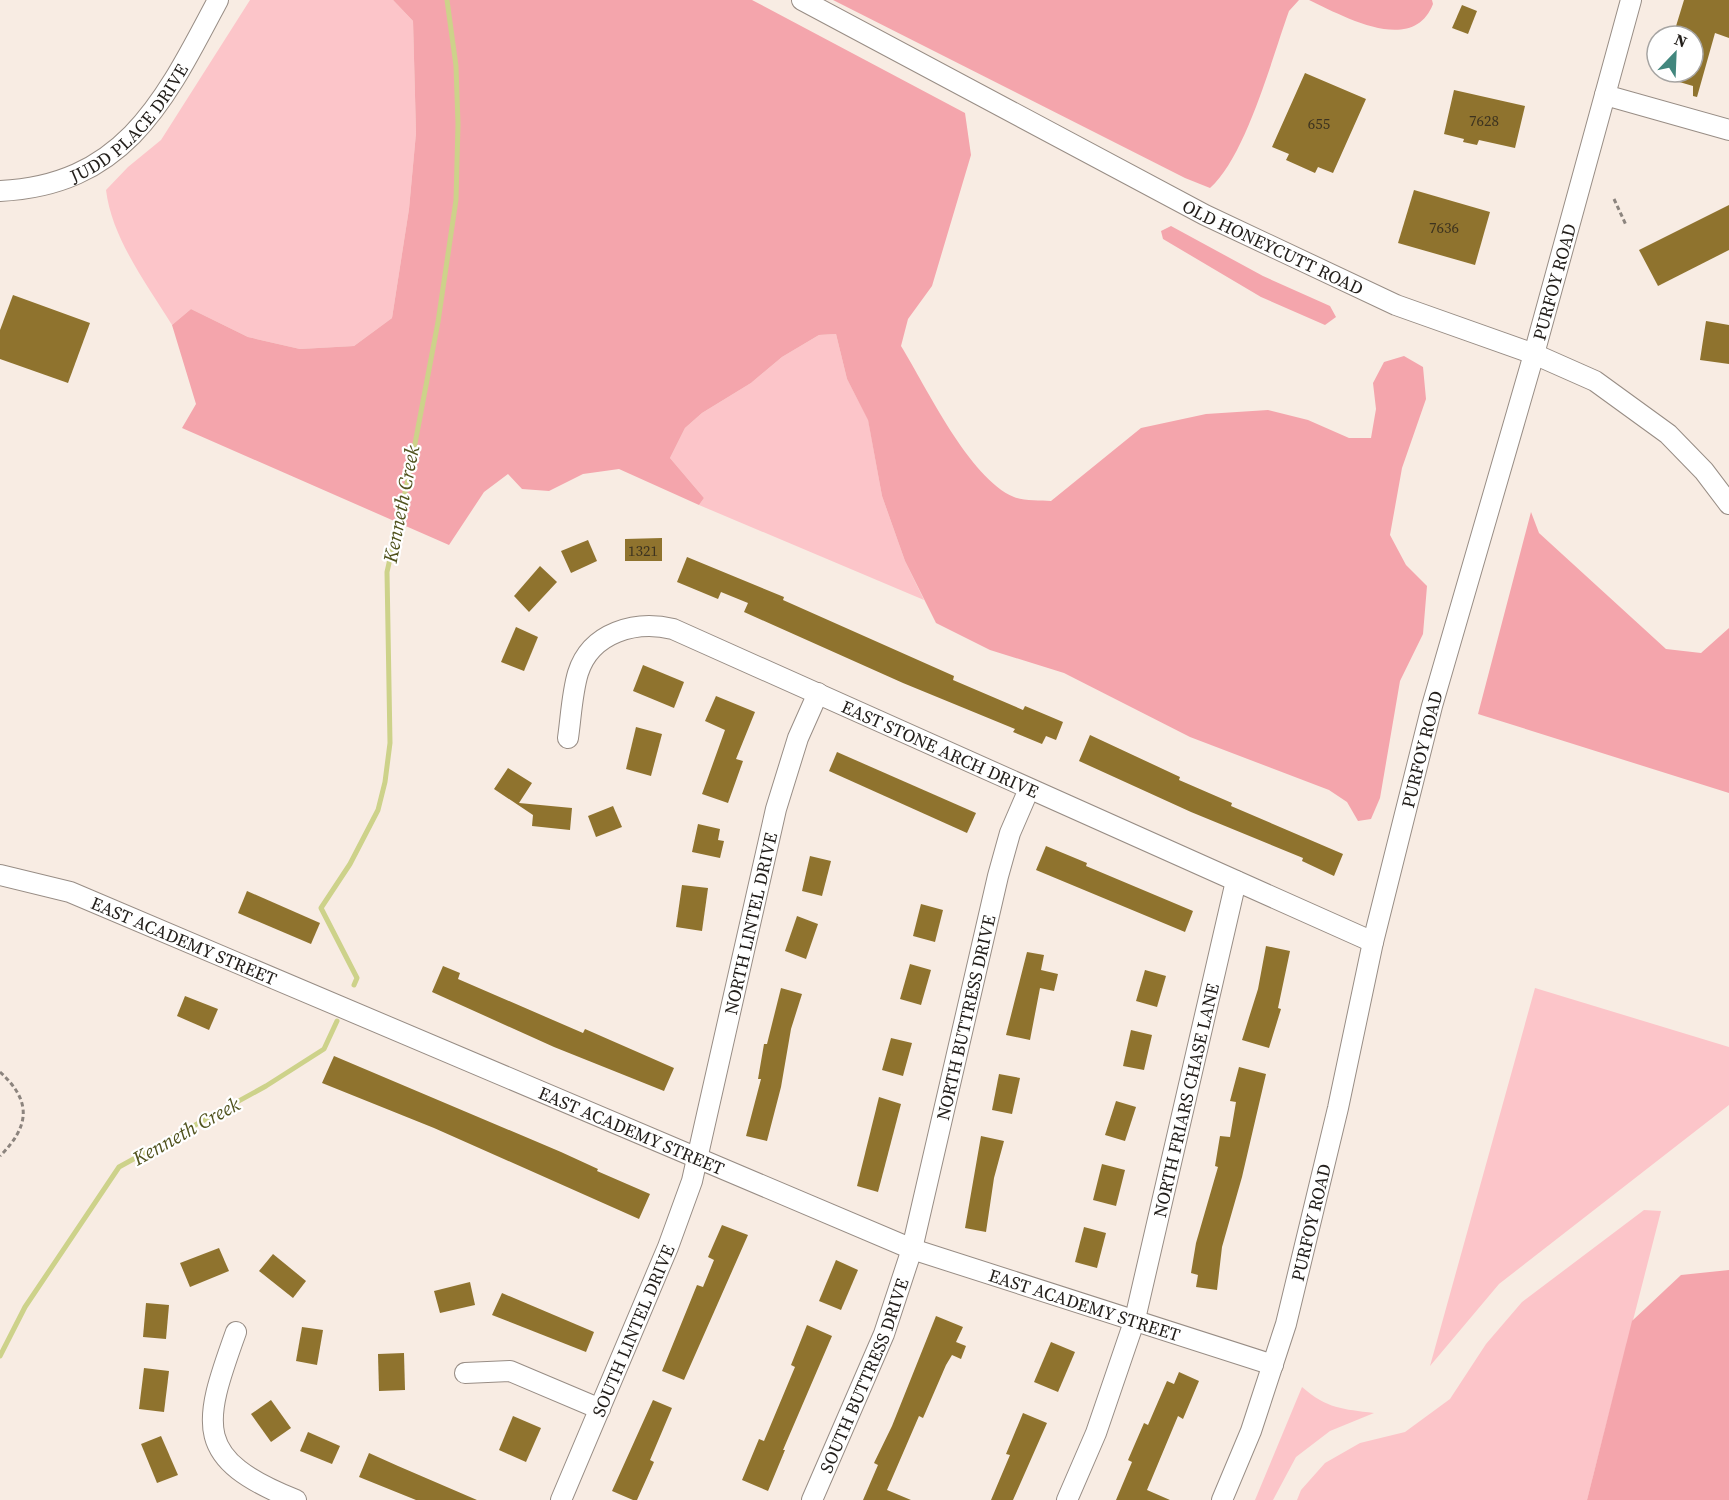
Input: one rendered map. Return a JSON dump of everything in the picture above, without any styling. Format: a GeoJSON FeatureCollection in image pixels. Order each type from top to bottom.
{"type":"FeatureCollection","features":[{"type":"Feature","properties":{"kind":"street","name":"JUDD PLACE DRIVE"},"geometry":{"type":"LineString","coordinates":[[0,191],[51,183],[80,172],[105,159],[132,137],[167,95],[218,0]]}},
{"type":"Feature","properties":{"kind":"street","name":"OLD HONEYCUTT ROAD"},"geometry":{"type":"LineString","coordinates":[[802,0],[1205,215],[1396,305],[1534,354],[1595,381],[1632,405],[1685,451],[1729,504]]}},
{"type":"Feature","properties":{"kind":"street","name":"PURFOY ROAD"},"geometry":{"type":"LineString","coordinates":[[1222,1500],[1251,1431],[1286,1324],[1338,1108],[1372,942],[1432,706],[1534,354],[1631,0]]}},
{"type":"Feature","properties":{"kind":"street"},"geometry":{"type":"LineString","coordinates":[[1605,95],[1729,130]]}},
{"type":"Feature","properties":{"kind":"street","name":"EAST STONE ARCH DRIVE"},"geometry":{"type":"LineString","coordinates":[[568,738],[578,674],[583,662],[596,646],[616,632],[635,626],[653,624],[673,629],[1372,942]]}},
{"type":"Feature","properties":{"kind":"street","name":"NORTH LINTEL DRIVE"},"geometry":{"type":"LineString","coordinates":[[698,1158],[776,809],[798,738],[818,693]]}},
{"type":"Feature","properties":{"kind":"street","name":"NORTH BUTTRESS DRIVE"},"geometry":{"type":"LineString","coordinates":[[912,1249],[998,876],[1010,833],[1029,789]]}},
{"type":"Feature","properties":{"kind":"street","name":"EAST ACADEMY STREET"},"geometry":{"type":"LineString","coordinates":[[0,875],[69,892],[912,1249],[1273,1365]]}},
{"type":"Feature","properties":{"kind":"street","name":"NORTH FRIARS CHASE LANE"},"geometry":{"type":"LineString","coordinates":[[1067,1500],[1096,1433],[1135,1319],[1236,881]]}},
{"type":"Feature","properties":{"kind":"street","name":"SOUTH LINTEL DRIVE"},"geometry":{"type":"LineString","coordinates":[[561,1500],[668,1247],[698,1158]]}},
{"type":"Feature","properties":{"kind":"street","name":"SOUTH BUTTRESS DRIVE"},"geometry":{"type":"LineString","coordinates":[[812,1500],[884,1334],[912,1249]]}},
{"type":"Feature","properties":{"kind":"street"},"geometry":{"type":"LineString","coordinates":[[236,1332],[213,1400],[214,1431],[219,1447],[241,1474],[257,1484],[296,1500]]}},
{"type":"Feature","properties":{"kind":"street"},"geometry":{"type":"LineString","coordinates":[[465,1373],[510,1371],[600,1409]]}},
{"type":"Feature","properties":{"kind":"path"},"geometry":{"type":"LineString","coordinates":[[1614,199],[1626,225]]}},
{"type":"Feature","properties":{"kind":"path"},"geometry":{"type":"LineString","coordinates":[[0,1072],[19,1090],[23,1119],[10,1145],[0,1156]]}},
{"type":"Feature","properties":{"kind":"shaded area"},"geometry":{"type":"Polygon","coordinates":[[[250,0],[393,0],[413,21],[416,133],[409,209],[392,318],[354,346],[300,349],[248,337],[191,309],[172,325],[132,260],[115,226],[106,190],[128,167],[161,140],[250,0]]]}},
{"type":"Feature","properties":{"kind":"shaded area"},"geometry":{"type":"Polygon","coordinates":[[[393,0],[752,0],[965,113],[971,155],[932,286],[908,319],[901,346],[965,452],[997,487],[1014,497],[1051,501],[1141,428],[1206,414],[1268,410],[1308,420],[1349,438],[1371,438],[1376,409],[1373,383],[1384,362],[1404,356],[1423,367],[1426,399],[1402,468],[1390,535],[1406,565],[1427,586],[1423,634],[1400,681],[1380,798],[1371,819],[1358,821],[1347,802],[1329,790],[1190,737],[1064,673],[990,650],[936,623],[905,561],[882,496],[868,420],[847,379],[836,334],[819,335],[782,357],[751,383],[702,413],[685,428],[670,458],[704,498],[699,505],[619,469],[583,474],[549,491],[522,489],[508,474],[484,492],[449,545],[182,428],[196,404],[172,325],[191,309],[248,337],[300,349],[354,346],[392,318],[409,209],[416,133],[413,21],[393,0]]]}},
{"type":"Feature","properties":{"kind":"shaded area"},"geometry":{"type":"Polygon","coordinates":[[[833,0],[1299,0],[1289,11],[1257,105],[1246,130],[1223,173],[1210,188],[1185,178],[833,0]]]}},
{"type":"Feature","properties":{"kind":"shaded area"},"geometry":{"type":"Polygon","coordinates":[[[1309,0],[1432,0],[1433,4],[1423,19],[1410,28],[1394,30],[1376,28],[1358,22],[1309,0]]]}},
{"type":"Feature","properties":{"kind":"shaded area"},"geometry":{"type":"Polygon","coordinates":[[[1171,226],[1263,276],[1330,306],[1336,317],[1325,325],[1261,297],[1163,239],[1161,231],[1171,226]]]}},
{"type":"Feature","properties":{"kind":"shaded area"},"geometry":{"type":"Polygon","coordinates":[[[836,334],[847,379],[868,419],[882,496],[905,561],[924,600],[699,505],[704,498],[670,458],[685,428],[702,413],[751,383],[782,357],[819,335],[836,334]]]}},
{"type":"Feature","properties":{"kind":"shaded area"},"geometry":{"type":"Polygon","coordinates":[[[1531,512],[1539,533],[1666,649],[1701,653],[1729,628],[1729,793],[1478,714],[1531,512]]]}},
{"type":"Feature","properties":{"kind":"shaded area"},"geometry":{"type":"Polygon","coordinates":[[[1535,988],[1729,1047],[1729,1105],[1499,1284],[1430,1366],[1535,988]]]}},
{"type":"Feature","properties":{"kind":"shaded area"},"geometry":{"type":"Polygon","coordinates":[[[1644,1210],[1661,1211],[1587,1500],[1297,1500],[1301,1490],[1325,1463],[1360,1443],[1405,1432],[1450,1399],[1486,1344],[1522,1302],[1644,1210]]]}},
{"type":"Feature","properties":{"kind":"shaded area"},"geometry":{"type":"Polygon","coordinates":[[[1729,1270],[1729,1500],[1587,1500],[1632,1321],[1681,1275],[1729,1270]]]}},
{"type":"Feature","properties":{"kind":"shaded area"},"geometry":{"type":"Polygon","coordinates":[[[1302,1387],[1328,1404],[1344,1409],[1374,1413],[1330,1431],[1296,1457],[1273,1500],[1255,1500],[1302,1387]]]}},
{"type":"Feature","properties":{"kind":"building"},"geometry":{"type":"Polygon","coordinates":[[[1684,0],[1729,0],[1729,38],[1715,33],[1705,69],[1705,24],[1677,24],[1684,0]]]}},
{"type":"Feature","properties":{"kind":"building"},"geometry":{"type":"Polygon","coordinates":[[[1462,5],[1477,11],[1468,34],[1452,28],[1462,5]]]}},
{"type":"Feature","properties":{"kind":"building"},"geometry":{"type":"Polygon","coordinates":[[[1305,73],[1366,99],[1333,173],[1318,167],[1315,173],[1286,160],[1289,154],[1272,147],[1305,73]]]}},
{"type":"Feature","properties":{"kind":"building"},"geometry":{"type":"Polygon","coordinates":[[[1686,84],[1701,84],[1697,97],[1693,96],[1693,86],[1686,84]]]}},
{"type":"Feature","properties":{"kind":"building"},"geometry":{"type":"Polygon","coordinates":[[[1454,90],[1525,106],[1515,148],[1479,140],[1477,145],[1444,134],[1454,90]]]}},
{"type":"Feature","properties":{"kind":"building"},"geometry":{"type":"Polygon","coordinates":[[[1414,190],[1490,212],[1475,265],[1398,243],[1414,190]]]}},
{"type":"Feature","properties":{"kind":"building"},"geometry":{"type":"Polygon","coordinates":[[[1729,205],[1729,250],[1658,286],[1639,250],[1729,205]]]}},
{"type":"Feature","properties":{"kind":"building"},"geometry":{"type":"Polygon","coordinates":[[[13,295],[90,323],[68,383],[0,359],[0,330],[13,295]]]}},
{"type":"Feature","properties":{"kind":"building"},"geometry":{"type":"Polygon","coordinates":[[[1706,321],[1729,325],[1729,364],[1700,360],[1706,321]]]}},
{"type":"Feature","properties":{"kind":"building"},"geometry":{"type":"Polygon","coordinates":[[[662,538],[662,561],[625,561],[625,539],[662,538]]]}},
{"type":"Feature","properties":{"kind":"building"},"geometry":{"type":"Polygon","coordinates":[[[588,540],[597,561],[571,573],[561,551],[588,540]]]}},
{"type":"Feature","properties":{"kind":"building"},"geometry":{"type":"Polygon","coordinates":[[[687,557],[784,597],[783,600],[954,676],[953,680],[1023,710],[1025,706],[1063,722],[1056,740],[1046,736],[1042,744],[1013,732],[1015,729],[903,683],[744,612],[748,603],[721,592],[718,599],[677,582],[687,557]]]}},
{"type":"Feature","properties":{"kind":"building"},"geometry":{"type":"Polygon","coordinates":[[[540,566],[557,582],[529,612],[514,596],[540,566]]]}},
{"type":"Feature","properties":{"kind":"building"},"geometry":{"type":"Polygon","coordinates":[[[516,627],[538,637],[524,671],[501,662],[516,627]]]}},
{"type":"Feature","properties":{"kind":"building"},"geometry":{"type":"Polygon","coordinates":[[[643,665],[684,682],[674,708],[633,691],[643,665]]]}},
{"type":"Feature","properties":{"kind":"building"},"geometry":{"type":"Polygon","coordinates":[[[716,696],[755,712],[736,759],[743,761],[728,803],[702,794],[725,730],[705,721],[716,696]]]}},
{"type":"Feature","properties":{"kind":"building"},"geometry":{"type":"Polygon","coordinates":[[[636,727],[662,734],[651,776],[626,769],[636,727]]]}},
{"type":"Feature","properties":{"kind":"building"},"geometry":{"type":"Polygon","coordinates":[[[1090,735],[1180,777],[1179,780],[1232,803],[1231,806],[1343,854],[1334,876],[1302,861],[1303,858],[1191,812],[1079,761],[1090,735]]]}},
{"type":"Feature","properties":{"kind":"building"},"geometry":{"type":"Polygon","coordinates":[[[837,752],[976,813],[967,833],[829,771],[837,752]]]}},
{"type":"Feature","properties":{"kind":"building"},"geometry":{"type":"Polygon","coordinates":[[[508,768],[532,783],[519,803],[572,808],[570,830],[532,826],[533,815],[494,789],[508,768]]]}},
{"type":"Feature","properties":{"kind":"building"},"geometry":{"type":"Polygon","coordinates":[[[613,806],[622,827],[596,837],[588,816],[613,806]]]}},
{"type":"Feature","properties":{"kind":"building"},"geometry":{"type":"Polygon","coordinates":[[[698,824],[720,829],[718,840],[724,841],[720,858],[692,852],[698,824]]]}},
{"type":"Feature","properties":{"kind":"building"},"geometry":{"type":"Polygon","coordinates":[[[1046,846],[1087,863],[1086,866],[1193,911],[1185,932],[1036,870],[1046,846]]]}},
{"type":"Feature","properties":{"kind":"building"},"geometry":{"type":"Polygon","coordinates":[[[810,856],[831,861],[822,896],[802,891],[810,856]]]}},
{"type":"Feature","properties":{"kind":"building"},"geometry":{"type":"Polygon","coordinates":[[[682,885],[708,888],[702,931],[676,927],[682,885]]]}},
{"type":"Feature","properties":{"kind":"building"},"geometry":{"type":"Polygon","coordinates":[[[247,891],[320,923],[311,944],[238,913],[247,891]]]}},
{"type":"Feature","properties":{"kind":"building"},"geometry":{"type":"Polygon","coordinates":[[[921,904],[943,910],[935,942],[913,936],[921,904]]]}},
{"type":"Feature","properties":{"kind":"building"},"geometry":{"type":"Polygon","coordinates":[[[797,916],[818,924],[806,959],[785,951],[797,916]]]}},
{"type":"Feature","properties":{"kind":"building"},"geometry":{"type":"Polygon","coordinates":[[[1266,946],[1290,951],[1278,1008],[1281,1009],[1269,1048],[1242,1040],[1258,989],[1266,946]]]}},
{"type":"Feature","properties":{"kind":"building"},"geometry":{"type":"Polygon","coordinates":[[[1027,952],[1044,955],[1041,970],[1058,974],[1054,991],[1040,988],[1030,1040],[1006,1035],[1027,952]]]}},
{"type":"Feature","properties":{"kind":"building"},"geometry":{"type":"Polygon","coordinates":[[[910,964],[931,970],[921,1005],[900,999],[910,964]]]}},
{"type":"Feature","properties":{"kind":"building"},"geometry":{"type":"Polygon","coordinates":[[[443,966],[460,973],[458,979],[583,1033],[585,1029],[674,1068],[664,1091],[554,1047],[432,992],[443,966]]]}},
{"type":"Feature","properties":{"kind":"building"},"geometry":{"type":"Polygon","coordinates":[[[1145,970],[1166,976],[1157,1007],[1136,1001],[1145,970]]]}},
{"type":"Feature","properties":{"kind":"building"},"geometry":{"type":"Polygon","coordinates":[[[781,988],[802,994],[791,1029],[781,1087],[767,1141],[746,1136],[761,1079],[758,1079],[764,1044],[767,1044],[781,988]]]}},
{"type":"Feature","properties":{"kind":"building"},"geometry":{"type":"Polygon","coordinates":[[[185,996],[218,1009],[209,1030],[177,1016],[185,996]]]}},
{"type":"Feature","properties":{"kind":"building"},"geometry":{"type":"Polygon","coordinates":[[[1131,1030],[1152,1035],[1144,1070],[1123,1066],[1131,1030]]]}},
{"type":"Feature","properties":{"kind":"building"},"geometry":{"type":"Polygon","coordinates":[[[891,1038],[912,1043],[903,1076],[882,1070],[891,1038]]]}},
{"type":"Feature","properties":{"kind":"building"},"geometry":{"type":"Polygon","coordinates":[[[334,1056],[561,1152],[598,1169],[597,1171],[650,1194],[639,1219],[434,1128],[322,1083],[334,1056]]]}},
{"type":"Feature","properties":{"kind":"building"},"geometry":{"type":"Polygon","coordinates":[[[1239,1067],[1266,1074],[1242,1177],[1222,1247],[1217,1290],[1196,1287],[1198,1275],[1191,1273],[1196,1243],[1218,1167],[1215,1166],[1220,1136],[1230,1137],[1236,1102],[1230,1101],[1239,1067]]]}},
{"type":"Feature","properties":{"kind":"building"},"geometry":{"type":"Polygon","coordinates":[[[999,1074],[1020,1078],[1012,1114],[992,1110],[999,1074]]]}},
{"type":"Feature","properties":{"kind":"building"},"geometry":{"type":"Polygon","coordinates":[[[879,1097],[901,1104],[878,1192],[857,1186],[879,1097]]]}},
{"type":"Feature","properties":{"kind":"building"},"geometry":{"type":"Polygon","coordinates":[[[1116,1101],[1136,1107],[1125,1141],[1105,1135],[1116,1101]]]}},
{"type":"Feature","properties":{"kind":"building"},"geometry":{"type":"Polygon","coordinates":[[[981,1136],[1004,1141],[994,1178],[986,1232],[965,1228],[981,1136]]]}},
{"type":"Feature","properties":{"kind":"building"},"geometry":{"type":"Polygon","coordinates":[[[1102,1164],[1125,1170],[1116,1206],[1093,1200],[1102,1164]]]}},
{"type":"Feature","properties":{"kind":"building"},"geometry":{"type":"Polygon","coordinates":[[[722,1225],[748,1235],[684,1380],[662,1371],[697,1285],[703,1287],[714,1260],[708,1257],[722,1225]]]}},
{"type":"Feature","properties":{"kind":"building"},"geometry":{"type":"Polygon","coordinates":[[[1084,1227],[1106,1233],[1097,1268],[1075,1262],[1084,1227]]]}},
{"type":"Feature","properties":{"kind":"building"},"geometry":{"type":"Polygon","coordinates":[[[219,1248],[229,1271],[190,1287],[180,1263],[219,1248]]]}},
{"type":"Feature","properties":{"kind":"building"},"geometry":{"type":"Polygon","coordinates":[[[273,1254],[306,1281],[293,1298],[259,1271],[273,1254]]]}},
{"type":"Feature","properties":{"kind":"building"},"geometry":{"type":"Polygon","coordinates":[[[836,1260],[858,1270],[841,1310],[819,1301],[836,1260]]]}},
{"type":"Feature","properties":{"kind":"building"},"geometry":{"type":"Polygon","coordinates":[[[470,1282],[475,1305],[440,1313],[434,1291],[470,1282]]]}},
{"type":"Feature","properties":{"kind":"building"},"geometry":{"type":"Polygon","coordinates":[[[502,1293],[594,1332],[586,1352],[492,1315],[502,1293]]]}},
{"type":"Feature","properties":{"kind":"building"},"geometry":{"type":"Polygon","coordinates":[[[146,1303],[169,1305],[166,1339],[143,1337],[146,1303]]]}},
{"type":"Feature","properties":{"kind":"building"},"geometry":{"type":"Polygon","coordinates":[[[936,1316],[963,1327],[956,1342],[966,1346],[961,1359],[952,1355],[946,1365],[923,1418],[919,1416],[887,1490],[911,1500],[863,1500],[878,1465],[874,1463],[892,1426],[936,1316]]]}},
{"type":"Feature","properties":{"kind":"building"},"geometry":{"type":"Polygon","coordinates":[[[807,1325],[832,1336],[768,1491],[742,1480],[759,1439],[764,1441],[795,1367],[791,1365],[807,1325]]]}},
{"type":"Feature","properties":{"kind":"building"},"geometry":{"type":"Polygon","coordinates":[[[302,1327],[323,1330],[317,1365],[296,1361],[302,1327]]]}},
{"type":"Feature","properties":{"kind":"building"},"geometry":{"type":"Polygon","coordinates":[[[1051,1342],[1075,1352],[1058,1392],[1034,1382],[1051,1342]]]}},
{"type":"Feature","properties":{"kind":"building"},"geometry":{"type":"Polygon","coordinates":[[[404,1353],[405,1390],[379,1391],[378,1354],[404,1353]]]}},
{"type":"Feature","properties":{"kind":"building"},"geometry":{"type":"Polygon","coordinates":[[[144,1368],[169,1371],[164,1412],[139,1409],[144,1368]]]}},
{"type":"Feature","properties":{"kind":"building"},"geometry":{"type":"Polygon","coordinates":[[[1179,1372],[1199,1381],[1183,1419],[1178,1416],[1147,1490],[1170,1500],[1116,1500],[1132,1462],[1128,1460],[1144,1423],[1148,1425],[1167,1381],[1174,1384],[1179,1372]]]}},
{"type":"Feature","properties":{"kind":"building"},"geometry":{"type":"Polygon","coordinates":[[[271,1400],[291,1428],[271,1442],[251,1414],[271,1400]]]}},
{"type":"Feature","properties":{"kind":"building"},"geometry":{"type":"Polygon","coordinates":[[[653,1400],[672,1408],[650,1460],[654,1462],[637,1500],[633,1500],[612,1491],[653,1400]]]}},
{"type":"Feature","properties":{"kind":"building"},"geometry":{"type":"Polygon","coordinates":[[[1023,1413],[1047,1423],[1013,1500],[991,1500],[1010,1455],[1006,1454],[1023,1413]]]}},
{"type":"Feature","properties":{"kind":"building"},"geometry":{"type":"Polygon","coordinates":[[[513,1416],[541,1428],[526,1462],[499,1450],[513,1416]]]}},
{"type":"Feature","properties":{"kind":"building"},"geometry":{"type":"Polygon","coordinates":[[[308,1432],[340,1446],[332,1464],[300,1451],[308,1432]]]}},
{"type":"Feature","properties":{"kind":"building"},"geometry":{"type":"Polygon","coordinates":[[[161,1436],[178,1475],[157,1483],[141,1444],[161,1436]]]}},
{"type":"Feature","properties":{"kind":"building"},"geometry":{"type":"Polygon","coordinates":[[[369,1453],[477,1500],[416,1500],[359,1477],[369,1453]]]}},
{"type":"Feature","properties":{"kind":"waterway","name":"Kenneth Creek"},"geometry":{"type":"LineString","coordinates":[[354,985],[357,978],[321,908],[350,864],[378,810],[385,782],[390,743],[387,572],[410,470],[438,322],[456,200],[458,124],[456,66],[447,0]]}},
{"type":"Feature","properties":{"kind":"waterway","name":"Kenneth Creek"},"geometry":{"type":"LineString","coordinates":[[0,1356],[25,1307],[119,1167],[266,1086],[324,1049],[337,1021]]}}]}
